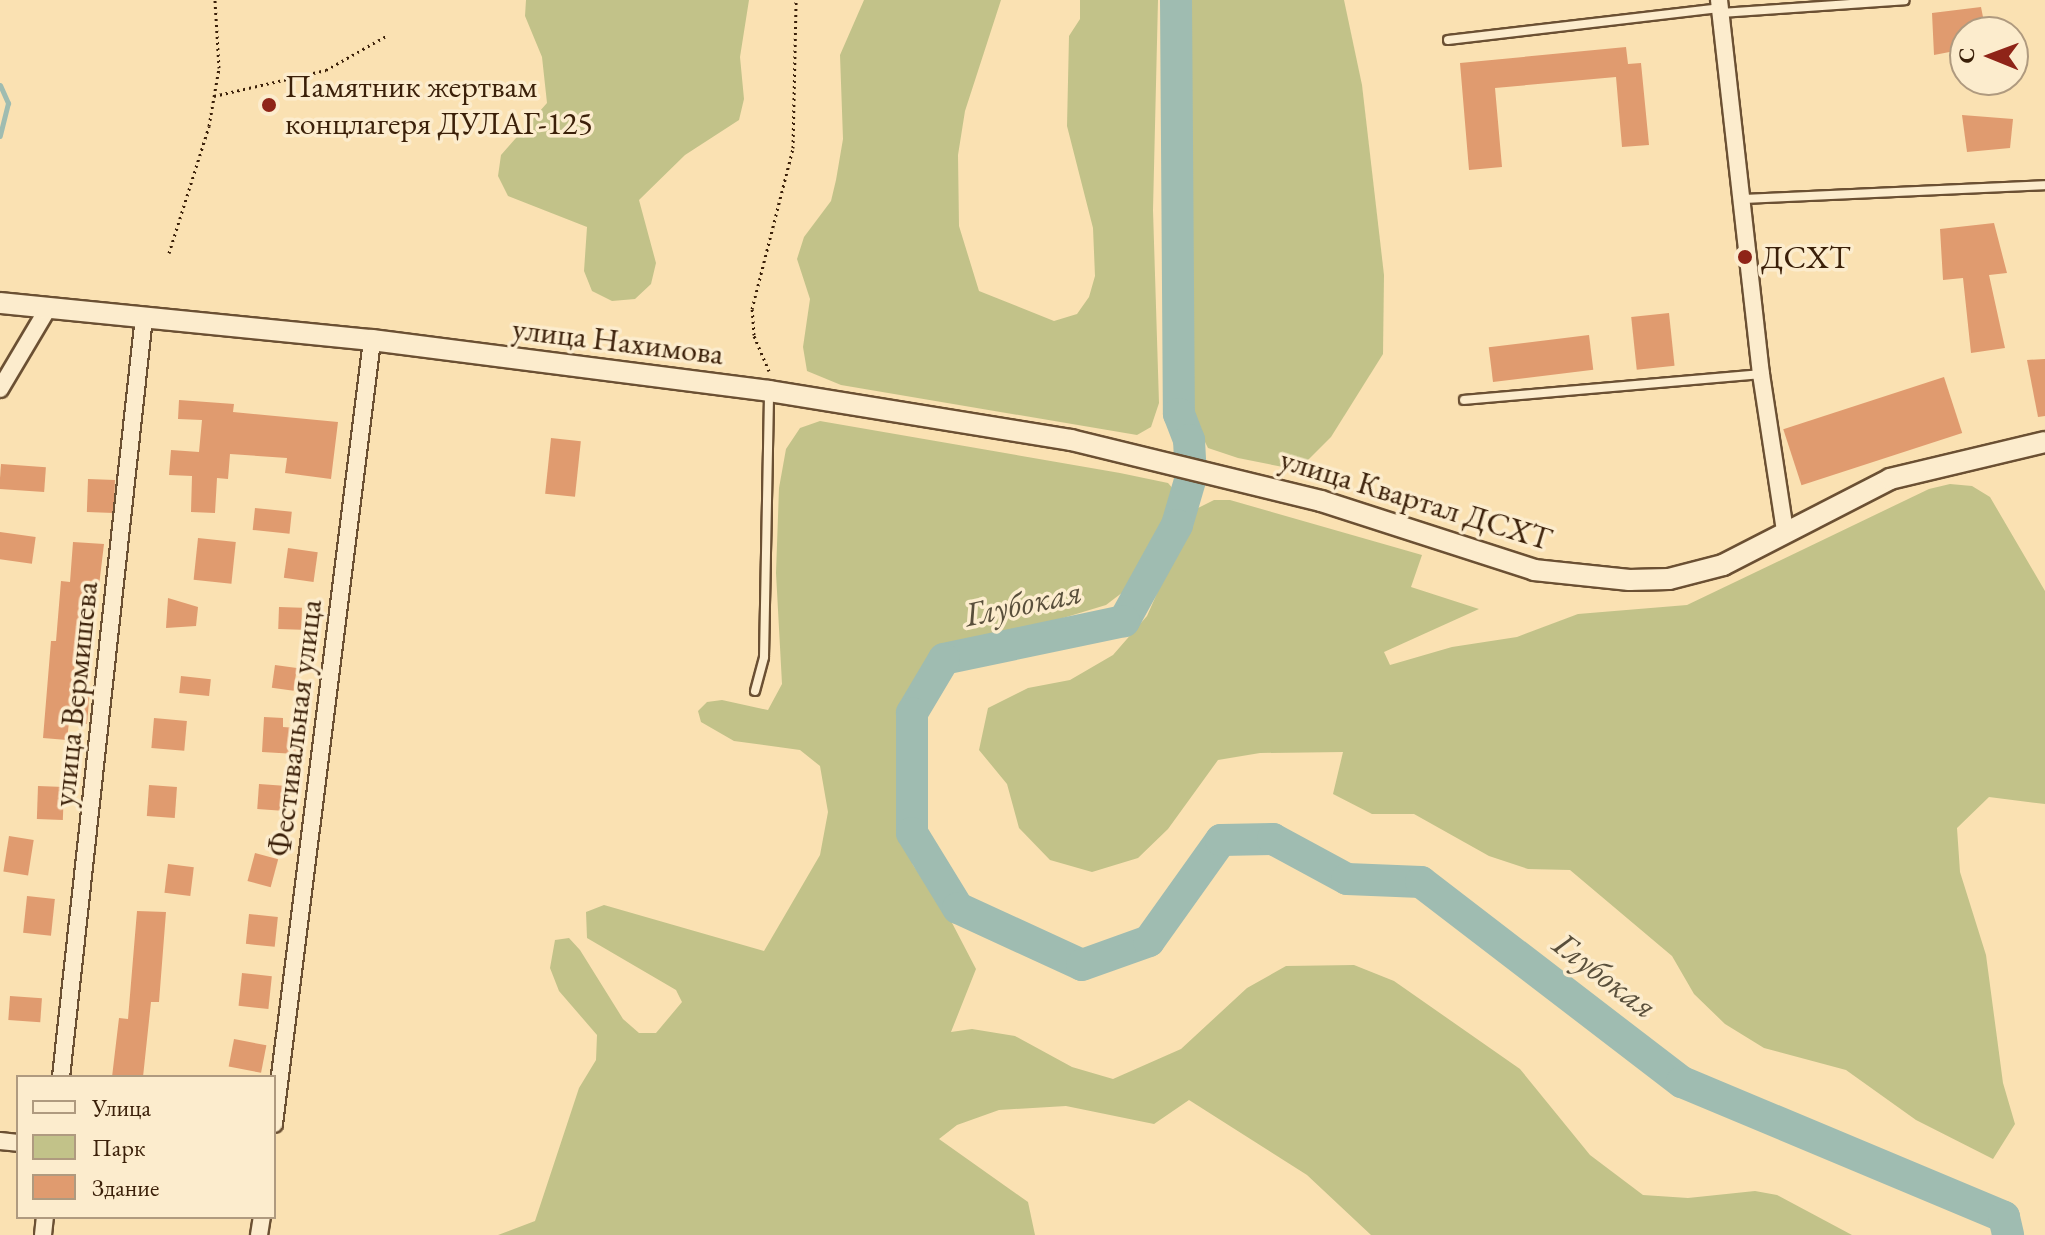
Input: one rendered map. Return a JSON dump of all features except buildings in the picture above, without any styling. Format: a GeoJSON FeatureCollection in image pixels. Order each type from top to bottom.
{"type":"FeatureCollection","features":[{"type":"Feature","properties":{"kind":"street"},"geometry":{"type":"LineString","coordinates":[[1720,7],[1761,374],[1785,530]]}},
{"type":"Feature","properties":{"kind":"street","name":"улица Нахимова"},"geometry":{"type":"LineString","coordinates":[[0,303],[372,340],[769,391],[1161,458],[1223,473]]}},
{"type":"Feature","properties":{"kind":"street"},"geometry":{"type":"LineString","coordinates":[[0,389],[48,308]]}},
{"type":"Feature","properties":{"kind":"street","name":"улица Вермишева"},"geometry":{"type":"LineString","coordinates":[[61,1075],[144,317]]}},
{"type":"Feature","properties":{"kind":"street","name":"Фестивальная улица"},"geometry":{"type":"LineString","coordinates":[[276,1108],[372,340]]}},
{"type":"Feature","properties":{"kind":"street","name":"улица Квартал ДСХТ"},"geometry":{"type":"LineString","coordinates":[[1223,473],[1555,573],[1653,581],[1723,565],[1785,530],[1890,479],[2045,442]]}},
{"type":"Feature","properties":{"kind":"lane"},"geometry":{"type":"LineString","coordinates":[[1448,40],[1720,7],[1905,0]]}},
{"type":"Feature","properties":{"kind":"lane"},"geometry":{"type":"LineString","coordinates":[[1742,199],[2045,185]]}},
{"type":"Feature","properties":{"kind":"lane"},"geometry":{"type":"LineString","coordinates":[[1464,400],[1761,374]]}},
{"type":"Feature","properties":{"kind":"lane"},"geometry":{"type":"LineString","coordinates":[[755,691],[765,625],[769,391]]}},
{"type":"Feature","properties":{"kind":"path"},"geometry":{"type":"LineString","coordinates":[[169,253],[214,96],[219,68],[215,0]]}},
{"type":"Feature","properties":{"kind":"path"},"geometry":{"type":"LineString","coordinates":[[769,391],[769,369],[757,343],[752,309],[766,247],[788,183],[796,0]]}},
{"type":"Feature","properties":{"kind":"path"},"geometry":{"type":"LineString","coordinates":[[214,96],[326,70],[386,36]]}},
{"type":"Feature","properties":{"kind":"green space"},"geometry":{"type":"Polygon","coordinates":[[[526,0],[749,0],[740,57],[744,99],[739,120],[685,155],[639,200],[656,263],[651,284],[635,299],[612,301],[592,291],[584,271],[587,227],[508,196],[498,176],[501,155],[547,103],[542,57],[525,16],[526,0]]]}},
{"type":"Feature","properties":{"kind":"green space"},"geometry":{"type":"Polygon","coordinates":[[[864,0],[1001,0],[965,111],[958,155],[959,226],[979,291],[1054,321],[1077,314],[1089,297],[1095,276],[1093,228],[1067,126],[1069,36],[1080,19],[1080,0],[1158,0],[1153,210],[1159,403],[1151,427],[1137,435],[841,385],[807,371],[803,347],[810,299],[797,259],[804,237],[831,201],[843,139],[840,55],[864,0]]]}},
{"type":"Feature","properties":{"kind":"green space"},"geometry":{"type":"Polygon","coordinates":[[[1186,0],[1344,0],[1362,85],[1384,275],[1383,354],[1331,437],[1307,461],[1283,467],[1208,448],[1197,426],[1189,386],[1186,0]]]}},
{"type":"Feature","properties":{"kind":"green space"},"geometry":{"type":"Polygon","coordinates":[[[820,421],[1120,473],[1168,483],[1175,491],[1153,550],[1127,589],[1106,605],[938,656],[918,682],[897,728],[902,833],[913,865],[950,919],[976,969],[951,1032],[972,1029],[1015,1036],[1072,1067],[1113,1079],[1181,1049],[1247,988],[1286,966],[1354,965],[1394,981],[1520,1069],[1590,1155],[1643,1195],[1688,1198],[1755,1191],[1777,1195],[1852,1235],[1371,1235],[1307,1175],[1189,1100],[1154,1124],[1066,1106],[999,1110],[957,1125],[939,1139],[1028,1202],[1035,1235],[498,1235],[535,1221],[579,1088],[596,1060],[597,1035],[559,991],[550,968],[555,940],[569,938],[580,950],[623,1019],[639,1033],[656,1033],[682,1002],[676,990],[587,938],[586,912],[604,905],[764,951],[820,855],[828,812],[820,766],[800,750],[734,741],[701,722],[698,711],[707,702],[722,700],[768,710],[782,684],[776,573],[779,488],[786,449],[800,428],[820,421]]]}},
{"type":"Feature","properties":{"kind":"green space"},"geometry":{"type":"Polygon","coordinates":[[[1950,484],[1972,486],[1990,497],[2045,591],[2045,804],[1989,797],[1957,828],[1960,872],[1986,955],[2003,1083],[2015,1124],[1993,1159],[1916,1120],[1846,1070],[1764,1048],[1725,1024],[1694,994],[1672,956],[1570,870],[1528,869],[1489,856],[1414,814],[1372,814],[1333,794],[1343,752],[1260,753],[1218,760],[1168,829],[1138,858],[1092,872],[1050,860],[1019,828],[1007,784],[979,750],[988,708],[1028,688],[1070,680],[1113,655],[1147,616],[1194,510],[1214,500],[1230,500],[1422,555],[1411,587],[1479,609],[1384,652],[1390,665],[1452,647],[1517,637],[1578,614],[1687,605],[1929,489],[1950,484]]]}},
{"type":"Feature","properties":{"kind":"waterway","name":"Глубокая"},"geometry":{"type":"LineString","coordinates":[[1176,0],[1179,414],[1189,440],[1191,477],[1177,525],[1124,621],[944,659],[912,713],[912,833],[958,908],[1082,965],[1149,941],[1221,840],[1273,839],[1347,879],[1421,882],[1682,1082],[2004,1217],[2008,1235]]}},
{"type":"Feature","properties":{"kind":"waterway"},"geometry":{"type":"LineString","coordinates":[[0,85],[8,103],[0,136]]}},
{"type":"Feature","properties":{"kind":"place","name":"Памятник жертвам концлагеря ДУЛАГ-125"},"geometry":{"type":"Point","coordinates":[269,105]}},
{"type":"Feature","properties":{"kind":"place","name":"ДСХТ"},"geometry":{"type":"Point","coordinates":[1745,257]}}]}
